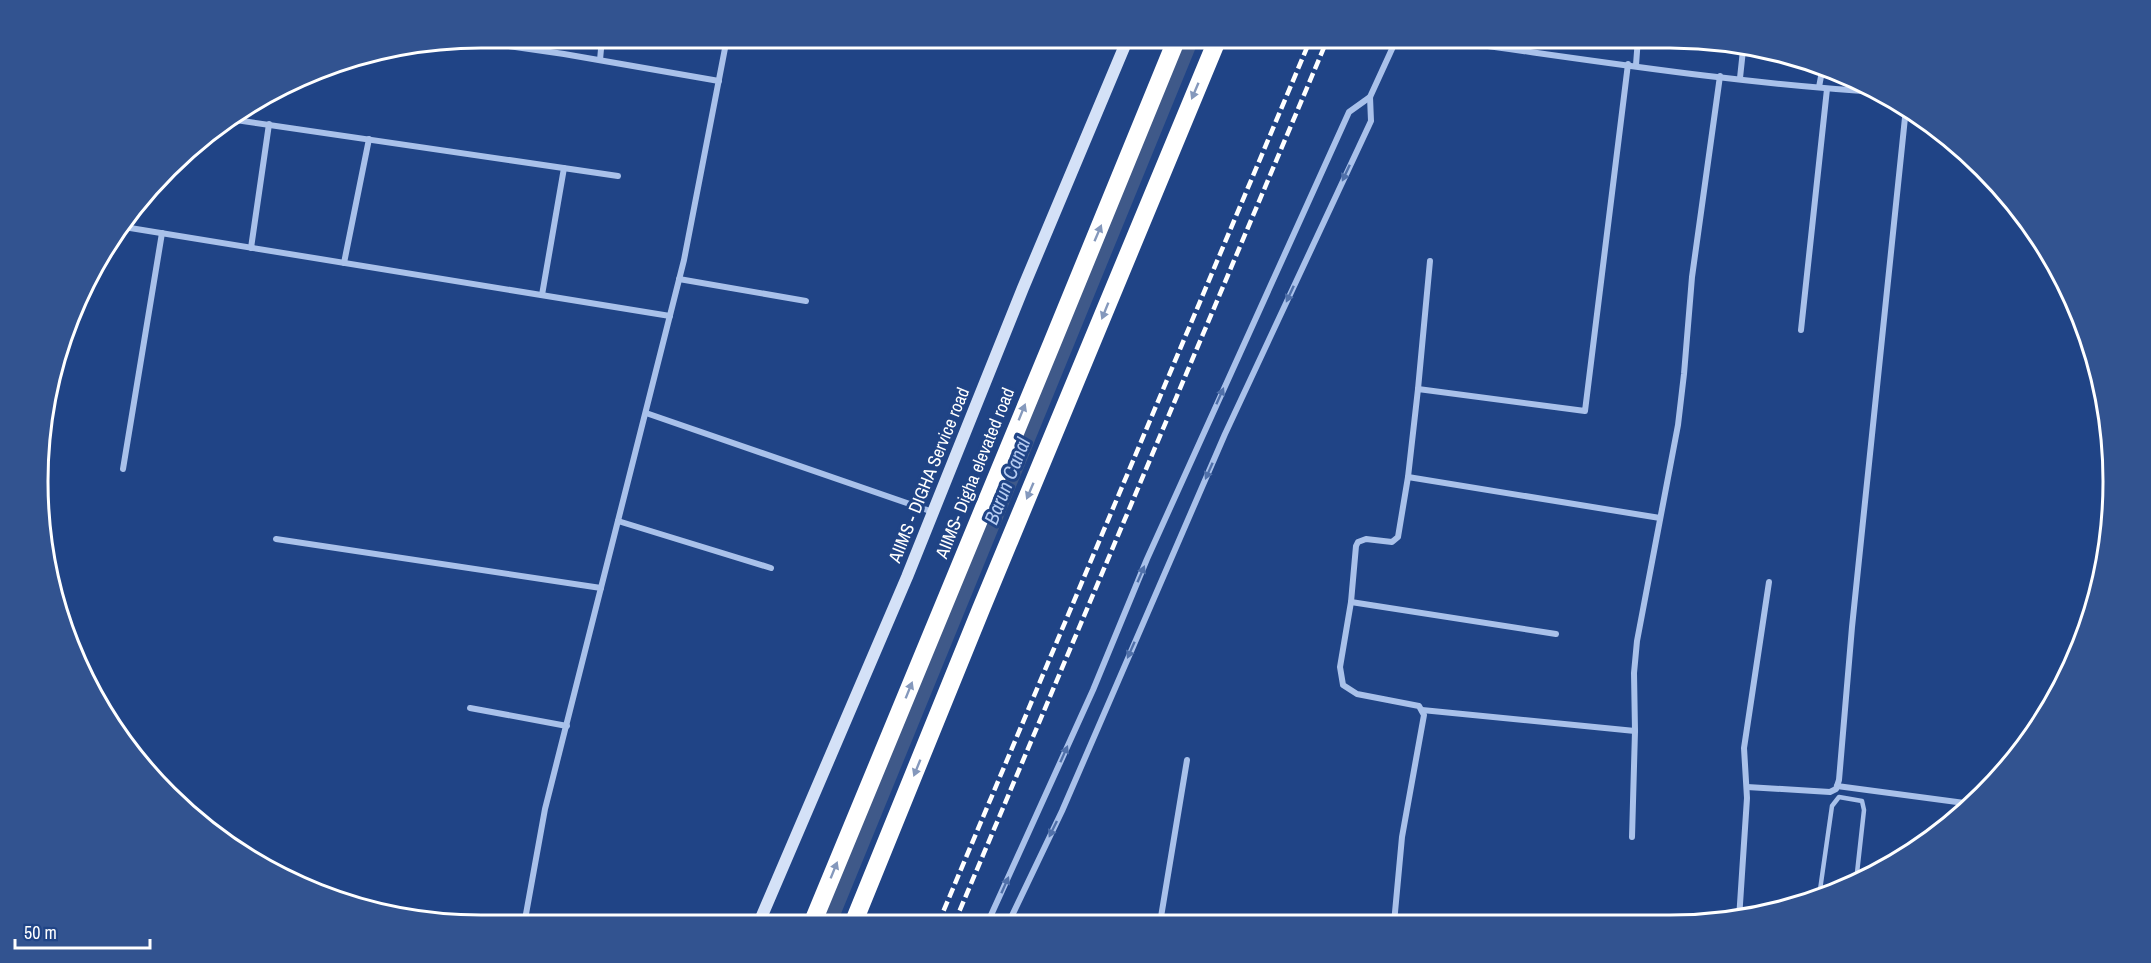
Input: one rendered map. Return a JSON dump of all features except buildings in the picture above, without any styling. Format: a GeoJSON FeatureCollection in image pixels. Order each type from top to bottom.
{"type":"FeatureCollection","features":[{"type":"Feature","properties":{"kind":"highway","name":"AIIMS- Digha elevated road"},"geometry":{"type":"LineString","coordinates":[[816,915],[1173,48]]}},
{"type":"Feature","properties":{"kind":"highway"},"geometry":{"type":"LineString","coordinates":[[858,915],[981,609],[1214,48]]}},
{"type":"Feature","properties":{"kind":"main road","name":"AIIMS - DIGHA Service road"},"geometry":{"type":"LineString","coordinates":[[762,915],[908,577],[1023,288],[1124,48]]}},
{"type":"Feature","properties":{"kind":"street"},"geometry":{"type":"LineString","coordinates":[[520,48],[719,81]]}},
{"type":"Feature","properties":{"kind":"street"},"geometry":{"type":"LineString","coordinates":[[600,60],[601,48]]}},
{"type":"Feature","properties":{"kind":"street"},"geometry":{"type":"LineString","coordinates":[[526,915],[545,810],[679,279],[726,48]]}},
{"type":"Feature","properties":{"kind":"street"},"geometry":{"type":"LineString","coordinates":[[1012,915],[1062,811],[1225,434],[1371,121],[1370,97],[1392,48]]}},
{"type":"Feature","properties":{"kind":"street"},"geometry":{"type":"LineString","coordinates":[[1506,48],[1720,76],[1856,91]]}},
{"type":"Feature","properties":{"kind":"street"},"geometry":{"type":"LineString","coordinates":[[1636,65],[1637,48]]}},
{"type":"Feature","properties":{"kind":"street"},"geometry":{"type":"LineString","coordinates":[[1740,78],[1743,54]]}},
{"type":"Feature","properties":{"kind":"street"},"geometry":{"type":"LineString","coordinates":[[1418,389],[1585,411],[1628,64]]}},
{"type":"Feature","properties":{"kind":"street"},"geometry":{"type":"LineString","coordinates":[[1632,837],[1634,673],[1637,641],[1678,425],[1692,277],[1720,76]]}},
{"type":"Feature","properties":{"kind":"street"},"geometry":{"type":"LineString","coordinates":[[1819,87],[1821,76]]}},
{"type":"Feature","properties":{"kind":"street"},"geometry":{"type":"LineString","coordinates":[[1801,330],[1827,89]]}},
{"type":"Feature","properties":{"kind":"street"},"geometry":{"type":"LineString","coordinates":[[991,915],[1093,690],[1152,549],[1349,112],[1370,97]]}},
{"type":"Feature","properties":{"kind":"street"},"geometry":{"type":"LineString","coordinates":[[1747,787],[1825,793],[1833,791],[1837,786],[1905,118]]}},
{"type":"Feature","properties":{"kind":"street"},"geometry":{"type":"LineString","coordinates":[[243,120],[618,176]]}},
{"type":"Feature","properties":{"kind":"street"},"geometry":{"type":"LineString","coordinates":[[251,248],[270,124]]}},
{"type":"Feature","properties":{"kind":"street"},"geometry":{"type":"LineString","coordinates":[[344,263],[369,139]]}},
{"type":"Feature","properties":{"kind":"street"},"geometry":{"type":"LineString","coordinates":[[542,295],[564,168]]}},
{"type":"Feature","properties":{"kind":"street"},"geometry":{"type":"LineString","coordinates":[[131,228],[670,316]]}},
{"type":"Feature","properties":{"kind":"street"},"geometry":{"type":"LineString","coordinates":[[123,469],[162,233]]}},
{"type":"Feature","properties":{"kind":"street"},"geometry":{"type":"LineString","coordinates":[[1430,261],[1408,477],[1398,537],[1392,542],[1366,539],[1358,542],[1340,667],[1343,685],[1357,694],[1411,704],[1422,710],[1635,731]]}},
{"type":"Feature","properties":{"kind":"street"},"geometry":{"type":"LineString","coordinates":[[679,279],[806,301]]}},
{"type":"Feature","properties":{"kind":"street"},"geometry":{"type":"LineString","coordinates":[[646,413],[933,512]]}},
{"type":"Feature","properties":{"kind":"street"},"geometry":{"type":"LineString","coordinates":[[1408,477],[1660,518]]}},
{"type":"Feature","properties":{"kind":"street"},"geometry":{"type":"LineString","coordinates":[[618,521],[771,568]]}},
{"type":"Feature","properties":{"kind":"street"},"geometry":{"type":"LineString","coordinates":[[276,539],[601,588]]}},
{"type":"Feature","properties":{"kind":"street"},"geometry":{"type":"LineString","coordinates":[[1740,909],[1747,787],[1744,748],[1769,582]]}},
{"type":"Feature","properties":{"kind":"street"},"geometry":{"type":"LineString","coordinates":[[1351,602],[1556,634]]}},
{"type":"Feature","properties":{"kind":"street"},"geometry":{"type":"LineString","coordinates":[[470,708],[567,726]]}},
{"type":"Feature","properties":{"kind":"street"},"geometry":{"type":"LineString","coordinates":[[1395,915],[1402,837],[1424,723],[1422,710]]}},
{"type":"Feature","properties":{"kind":"street"},"geometry":{"type":"LineString","coordinates":[[1161,915],[1187,760]]}},
{"type":"Feature","properties":{"kind":"street"},"geometry":{"type":"LineString","coordinates":[[1837,786],[1960,802]]}},
{"type":"Feature","properties":{"kind":"lane"},"geometry":{"type":"LineString","coordinates":[[1820,888],[1832,806],[1839,797],[1862,801],[1864,810],[1857,872]]}},
{"type":"Feature","properties":{"kind":"waterway","name":"Barun Canal"},"geometry":{"type":"LineString","coordinates":[[830,915],[1185,48]]}},
{"type":"Feature","properties":{"kind":"railway"},"geometry":{"type":"LineString","coordinates":[[942,915],[1307,48]]}},
{"type":"Feature","properties":{"kind":"railway"},"geometry":{"type":"LineString","coordinates":[[958,915],[1324,48]]}}]}
